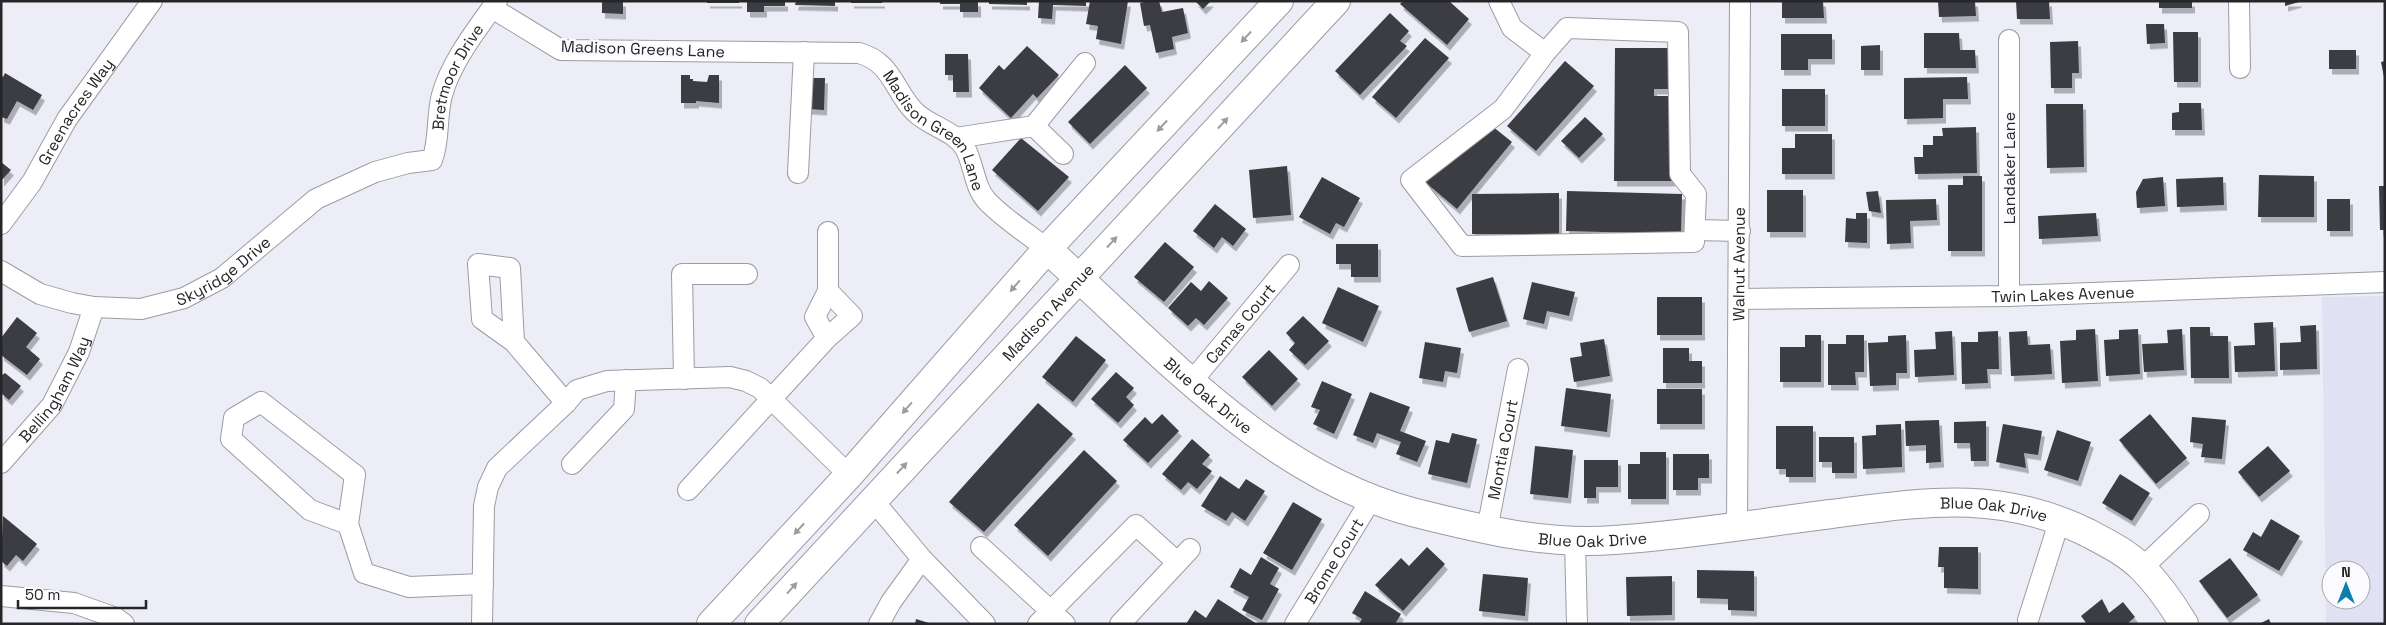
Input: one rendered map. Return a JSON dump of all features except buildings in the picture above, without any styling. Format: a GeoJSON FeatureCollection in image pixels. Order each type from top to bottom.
{"type":"FeatureCollection","features":[{"type":"Feature","properties":{"kind":"main road"},"geometry":{"type":"LineString","coordinates":[[711,624],[849,475],[1047,249],[1279,1]]}},
{"type":"Feature","properties":{"kind":"main road","name":"Madison Avenue"},"geometry":{"type":"LineString","coordinates":[[759,624],[1336,1]]}},
{"type":"Feature","properties":{"kind":"main road","name":"Blue Oak Drive"},"geometry":{"type":"LineString","coordinates":[[1047,249],[1223,410],[1285,454],[1337,484],[1410,511],[1486,530],[1545,540],[1576,541],[1615,540],[1915,504],[1962,501],[2004,505],[2060,519],[2124,553],[2142,568],[2170,602],[2184,624]]}},
{"type":"Feature","properties":{"kind":"street","name":"Greenacres Way"},"geometry":{"type":"LineString","coordinates":[[1,224],[32,182],[67,118],[152,1]]}},
{"type":"Feature","properties":{"kind":"street"},"geometry":{"type":"LineString","coordinates":[[1499,1],[1512,28],[1545,53]]}},
{"type":"Feature","properties":{"kind":"street","name":"Walnut Avenue"},"geometry":{"type":"LineString","coordinates":[[1737,526],[1740,1]]}},
{"type":"Feature","properties":{"kind":"street"},"geometry":{"type":"LineString","coordinates":[[2239,1],[2240,68]]}},
{"type":"Feature","properties":{"kind":"street","name":"Madison Greens Lane"},"geometry":{"type":"LineString","coordinates":[[495,5],[561,50],[804,52]]}},
{"type":"Feature","properties":{"kind":"street","name":"Bretmoor Drive"},"geometry":{"type":"LineString","coordinates":[[432,160],[436,150],[437,122],[443,92],[455,65],[495,5]]}},
{"type":"Feature","properties":{"kind":"street"},"geometry":{"type":"LineString","coordinates":[[1567,28],[1678,32],[1680,174],[1696,194],[1694,242],[1462,246],[1410,180],[1503,109],[1545,53],[1567,28]]}},
{"type":"Feature","properties":{"kind":"street","name":"Landaker Lane"},"geometry":{"type":"LineString","coordinates":[[2009,40],[2009,296]]}},
{"type":"Feature","properties":{"kind":"street","name":"Madison Green Lane"},"geometry":{"type":"LineString","coordinates":[[804,52],[859,53],[871,56],[888,72],[902,96],[915,112],[930,124],[956,138],[965,148],[986,200],[1047,249]]}},
{"type":"Feature","properties":{"kind":"street"},"geometry":{"type":"LineString","coordinates":[[798,173],[804,52]]}},
{"type":"Feature","properties":{"kind":"street"},"geometry":{"type":"LineString","coordinates":[[956,138],[1034,126],[1085,63]]}},
{"type":"Feature","properties":{"kind":"street"},"geometry":{"type":"LineString","coordinates":[[1034,126],[1063,154]]}},
{"type":"Feature","properties":{"kind":"street","name":"Skyridge Drive"},"geometry":{"type":"LineString","coordinates":[[1,271],[40,294],[94,307],[141,309],[184,298],[222,278],[316,199],[375,172],[408,163],[432,160]]}},
{"type":"Feature","properties":{"kind":"street"},"geometry":{"type":"LineString","coordinates":[[1695,230],[1740,230]]}},
{"type":"Feature","properties":{"kind":"street"},"geometry":{"type":"LineString","coordinates":[[827,338],[815,317],[828,291],[828,232]]}},
{"type":"Feature","properties":{"kind":"street","name":"Camas Court"},"geometry":{"type":"LineString","coordinates":[[1192,381],[1289,265]]}},
{"type":"Feature","properties":{"kind":"street"},"geometry":{"type":"LineString","coordinates":[[684,378],[682,274],[747,274]]}},
{"type":"Feature","properties":{"kind":"street","name":"Twin Lakes Avenue"},"geometry":{"type":"LineString","coordinates":[[1739,299],[2009,296],[2385,282]]}},
{"type":"Feature","properties":{"kind":"street"},"geometry":{"type":"LineString","coordinates":[[688,490],[827,338],[852,316],[828,291]]}},
{"type":"Feature","properties":{"kind":"street","name":"Bellingham Way"},"geometry":{"type":"LineString","coordinates":[[1,463],[52,405],[80,352],[94,307]]}},
{"type":"Feature","properties":{"kind":"street"},"geometry":{"type":"LineString","coordinates":[[514,342],[566,404]]}},
{"type":"Feature","properties":{"kind":"street","name":"Montia Court"},"geometry":{"type":"LineString","coordinates":[[1486,530],[1518,369]]}},
{"type":"Feature","properties":{"kind":"street"},"geometry":{"type":"LineString","coordinates":[[482,624],[484,506],[488,487],[497,468],[566,404],[577,390],[607,381],[730,377],[746,381],[760,388],[849,475]]}},
{"type":"Feature","properties":{"kind":"street"},"geometry":{"type":"LineString","coordinates":[[572,464],[624,409],[626,380]]}},
{"type":"Feature","properties":{"kind":"street"},"geometry":{"type":"LineString","coordinates":[[348,524],[310,510],[231,439],[234,418],[261,402],[355,475],[348,524],[364,573],[409,587],[483,584]]}},
{"type":"Feature","properties":{"kind":"street","name":"Brome Court"},"geometry":{"type":"LineString","coordinates":[[1295,624],[1372,498]]}},
{"type":"Feature","properties":{"kind":"street"},"geometry":{"type":"LineString","coordinates":[[873,500],[922,559],[985,624]]}},
{"type":"Feature","properties":{"kind":"street"},"geometry":{"type":"LineString","coordinates":[[2142,568],[2199,514]]}},
{"type":"Feature","properties":{"kind":"street"},"geometry":{"type":"LineString","coordinates":[[2028,620],[2060,519]]}},
{"type":"Feature","properties":{"kind":"street"},"geometry":{"type":"LineString","coordinates":[[981,547],[1051,620],[1136,525],[1184,555],[1120,624]]}},
{"type":"Feature","properties":{"kind":"street"},"geometry":{"type":"LineString","coordinates":[[1576,541],[1577,624]]}},
{"type":"Feature","properties":{"kind":"street"},"geometry":{"type":"LineString","coordinates":[[879,624],[891,602],[922,559]]}},
{"type":"Feature","properties":{"kind":"street"},"geometry":{"type":"LineString","coordinates":[[1,596],[74,603],[116,618],[124,624]]}},
{"type":"Feature","properties":{"kind":"shaded area"},"geometry":{"type":"Polygon","coordinates":[[[2385,296],[2385,624],[2326,624],[2326,610],[2371,610],[2371,560],[2325,560],[2322,297],[2385,296]]]}}]}
